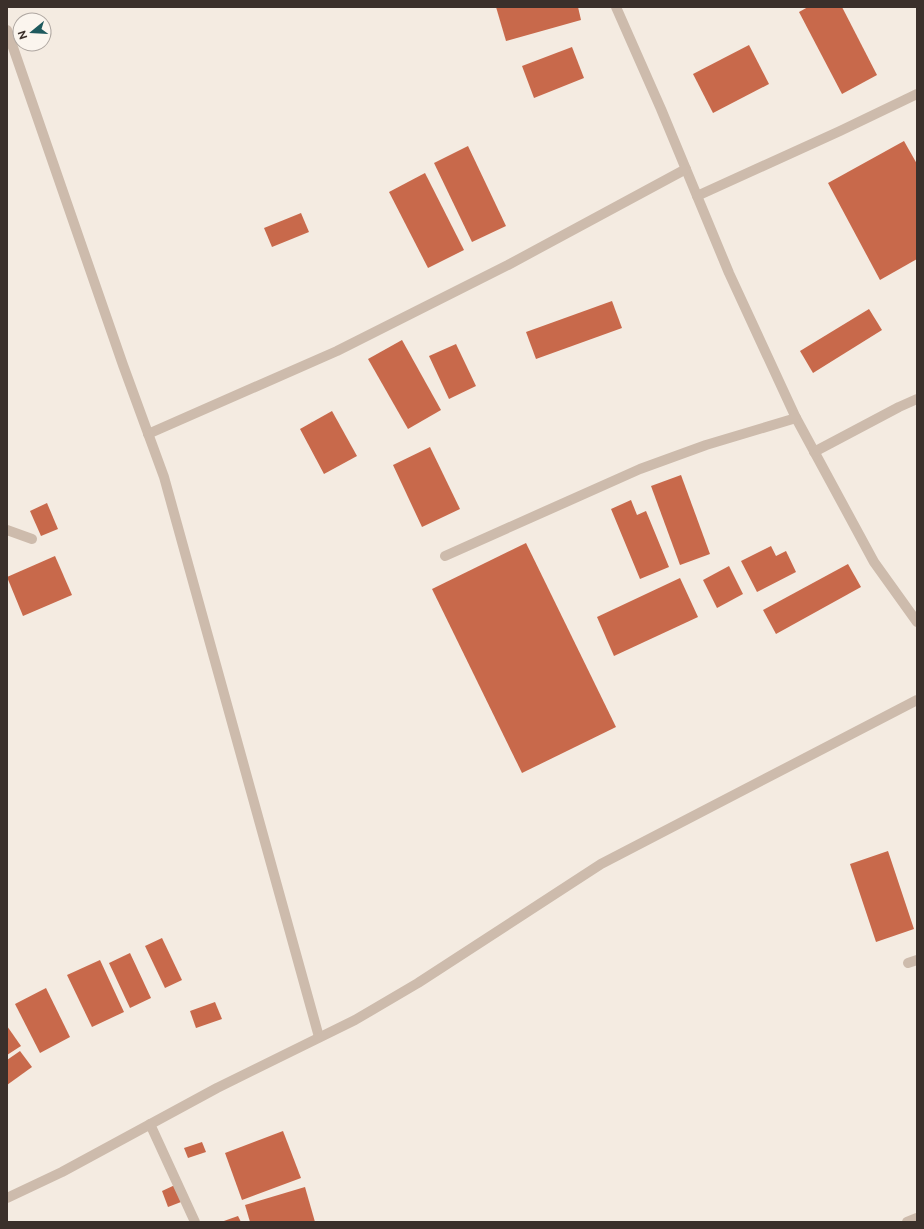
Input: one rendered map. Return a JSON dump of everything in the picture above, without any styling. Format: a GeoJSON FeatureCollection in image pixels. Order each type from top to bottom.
{"type":"FeatureCollection","features":[{"type":"Feature","properties":{"kind":"street"},"geometry":{"type":"LineString","coordinates":[[616,7],[661,109],[729,273],[796,418],[874,562],[917,622]]}},
{"type":"Feature","properties":{"kind":"street"},"geometry":{"type":"LineString","coordinates":[[7,30],[123,365],[166,484],[319,1037]]}},
{"type":"Feature","properties":{"kind":"street"},"geometry":{"type":"LineString","coordinates":[[697,196],[917,94]]}},
{"type":"Feature","properties":{"kind":"street"},"geometry":{"type":"LineString","coordinates":[[148,434],[337,351],[508,265],[686,169]]}},
{"type":"Feature","properties":{"kind":"street"},"geometry":{"type":"LineString","coordinates":[[814,452],[917,399]]}},
{"type":"Feature","properties":{"kind":"street"},"geometry":{"type":"LineString","coordinates":[[445,556],[640,469],[706,445],[796,418]]}},
{"type":"Feature","properties":{"kind":"street"},"geometry":{"type":"LineString","coordinates":[[7,530],[32,539]]}},
{"type":"Feature","properties":{"kind":"street"},"geometry":{"type":"LineString","coordinates":[[7,1198],[62,1172],[217,1088],[355,1020],[418,983],[601,864],[917,700]]}},
{"type":"Feature","properties":{"kind":"street"},"geometry":{"type":"LineString","coordinates":[[150,1124],[195,1222]]}},
{"type":"Feature","properties":{"kind":"street"},"geometry":{"type":"LineString","coordinates":[[907,1222],[917,1218]]}},
{"type":"Feature","properties":{"kind":"building"},"geometry":{"type":"Polygon","coordinates":[[[496,7],[578,7],[581,20],[506,41],[496,7]]]}},
{"type":"Feature","properties":{"kind":"building"},"geometry":{"type":"Polygon","coordinates":[[[808,7],[842,7],[877,75],[842,94],[799,12],[808,7]]]}},
{"type":"Feature","properties":{"kind":"building"},"geometry":{"type":"Polygon","coordinates":[[[749,45],[769,84],[713,113],[693,74],[749,45]]]}},
{"type":"Feature","properties":{"kind":"building"},"geometry":{"type":"Polygon","coordinates":[[[572,47],[584,78],[534,98],[522,66],[572,47]]]}},
{"type":"Feature","properties":{"kind":"building"},"geometry":{"type":"Polygon","coordinates":[[[904,141],[917,164],[917,259],[880,280],[828,183],[904,141]]]}},
{"type":"Feature","properties":{"kind":"building"},"geometry":{"type":"Polygon","coordinates":[[[468,146],[506,226],[472,242],[434,163],[468,146]]]}},
{"type":"Feature","properties":{"kind":"building"},"geometry":{"type":"Polygon","coordinates":[[[425,173],[464,250],[428,268],[389,192],[425,173]]]}},
{"type":"Feature","properties":{"kind":"building"},"geometry":{"type":"Polygon","coordinates":[[[301,213],[309,232],[272,247],[264,228],[301,213]]]}},
{"type":"Feature","properties":{"kind":"building"},"geometry":{"type":"Polygon","coordinates":[[[612,301],[622,328],[536,359],[526,332],[612,301]]]}},
{"type":"Feature","properties":{"kind":"building"},"geometry":{"type":"Polygon","coordinates":[[[869,309],[882,330],[813,373],[800,351],[869,309]]]}},
{"type":"Feature","properties":{"kind":"building"},"geometry":{"type":"Polygon","coordinates":[[[402,340],[441,410],[408,429],[368,359],[402,340]]]}},
{"type":"Feature","properties":{"kind":"building"},"geometry":{"type":"Polygon","coordinates":[[[456,344],[476,386],[449,399],[429,356],[456,344]]]}},
{"type":"Feature","properties":{"kind":"building"},"geometry":{"type":"Polygon","coordinates":[[[332,411],[357,456],[324,474],[300,429],[332,411]]]}},
{"type":"Feature","properties":{"kind":"building"},"geometry":{"type":"Polygon","coordinates":[[[430,447],[460,509],[422,527],[393,465],[430,447]]]}},
{"type":"Feature","properties":{"kind":"building"},"geometry":{"type":"Polygon","coordinates":[[[681,475],[710,554],[680,565],[651,486],[681,475]]]}},
{"type":"Feature","properties":{"kind":"building"},"geometry":{"type":"Polygon","coordinates":[[[631,500],[637,515],[646,511],[669,567],[640,579],[611,509],[631,500]]]}},
{"type":"Feature","properties":{"kind":"building"},"geometry":{"type":"Polygon","coordinates":[[[47,503],[58,529],[41,536],[30,511],[47,503]]]}},
{"type":"Feature","properties":{"kind":"building"},"geometry":{"type":"Polygon","coordinates":[[[526,543],[616,727],[522,773],[432,589],[526,543]]]}},
{"type":"Feature","properties":{"kind":"building"},"geometry":{"type":"Polygon","coordinates":[[[771,546],[776,556],[786,551],[796,572],[757,592],[741,561],[771,546]]]}},
{"type":"Feature","properties":{"kind":"building"},"geometry":{"type":"Polygon","coordinates":[[[55,556],[72,595],[23,616],[7,577],[55,556]]]}},
{"type":"Feature","properties":{"kind":"building"},"geometry":{"type":"Polygon","coordinates":[[[848,564],[861,587],[776,634],[763,610],[848,564]]]}},
{"type":"Feature","properties":{"kind":"building"},"geometry":{"type":"Polygon","coordinates":[[[729,566],[743,594],[717,608],[703,580],[729,566]]]}},
{"type":"Feature","properties":{"kind":"building"},"geometry":{"type":"Polygon","coordinates":[[[680,578],[698,617],[614,656],[597,617],[680,578]]]}},
{"type":"Feature","properties":{"kind":"building"},"geometry":{"type":"Polygon","coordinates":[[[888,851],[914,929],[876,942],[850,864],[888,851]]]}},
{"type":"Feature","properties":{"kind":"building"},"geometry":{"type":"Polygon","coordinates":[[[162,938],[182,980],[165,988],[145,946],[162,938]]]}},
{"type":"Feature","properties":{"kind":"building"},"geometry":{"type":"Polygon","coordinates":[[[130,953],[151,998],[130,1008],[109,963],[130,953]]]}},
{"type":"Feature","properties":{"kind":"building"},"geometry":{"type":"Polygon","coordinates":[[[100,960],[124,1012],[92,1027],[67,975],[100,960]]]}},
{"type":"Feature","properties":{"kind":"building"},"geometry":{"type":"Polygon","coordinates":[[[46,988],[70,1037],[40,1053],[15,1004],[46,988]]]}},
{"type":"Feature","properties":{"kind":"building"},"geometry":{"type":"Polygon","coordinates":[[[215,1002],[222,1019],[196,1028],[190,1011],[215,1002]]]}},
{"type":"Feature","properties":{"kind":"building"},"geometry":{"type":"Polygon","coordinates":[[[7,1026],[21,1046],[7,1055],[7,1026]]]}},
{"type":"Feature","properties":{"kind":"building"},"geometry":{"type":"Polygon","coordinates":[[[20,1051],[32,1067],[7,1085],[7,1060],[20,1051]]]}},
{"type":"Feature","properties":{"kind":"building"},"geometry":{"type":"Polygon","coordinates":[[[283,1131],[301,1178],[242,1200],[225,1153],[283,1131]]]}},
{"type":"Feature","properties":{"kind":"building"},"geometry":{"type":"Polygon","coordinates":[[[202,1142],[206,1152],[188,1158],[184,1148],[202,1142]]]}},
{"type":"Feature","properties":{"kind":"building"},"geometry":{"type":"Polygon","coordinates":[[[175,1185],[181,1202],[168,1207],[162,1191],[175,1185]]]}},
{"type":"Feature","properties":{"kind":"building"},"geometry":{"type":"Polygon","coordinates":[[[305,1187],[315,1222],[250,1222],[245,1205],[305,1187]]]}},
{"type":"Feature","properties":{"kind":"building"},"geometry":{"type":"Polygon","coordinates":[[[238,1216],[241,1222],[221,1222],[238,1216]]]}}]}
